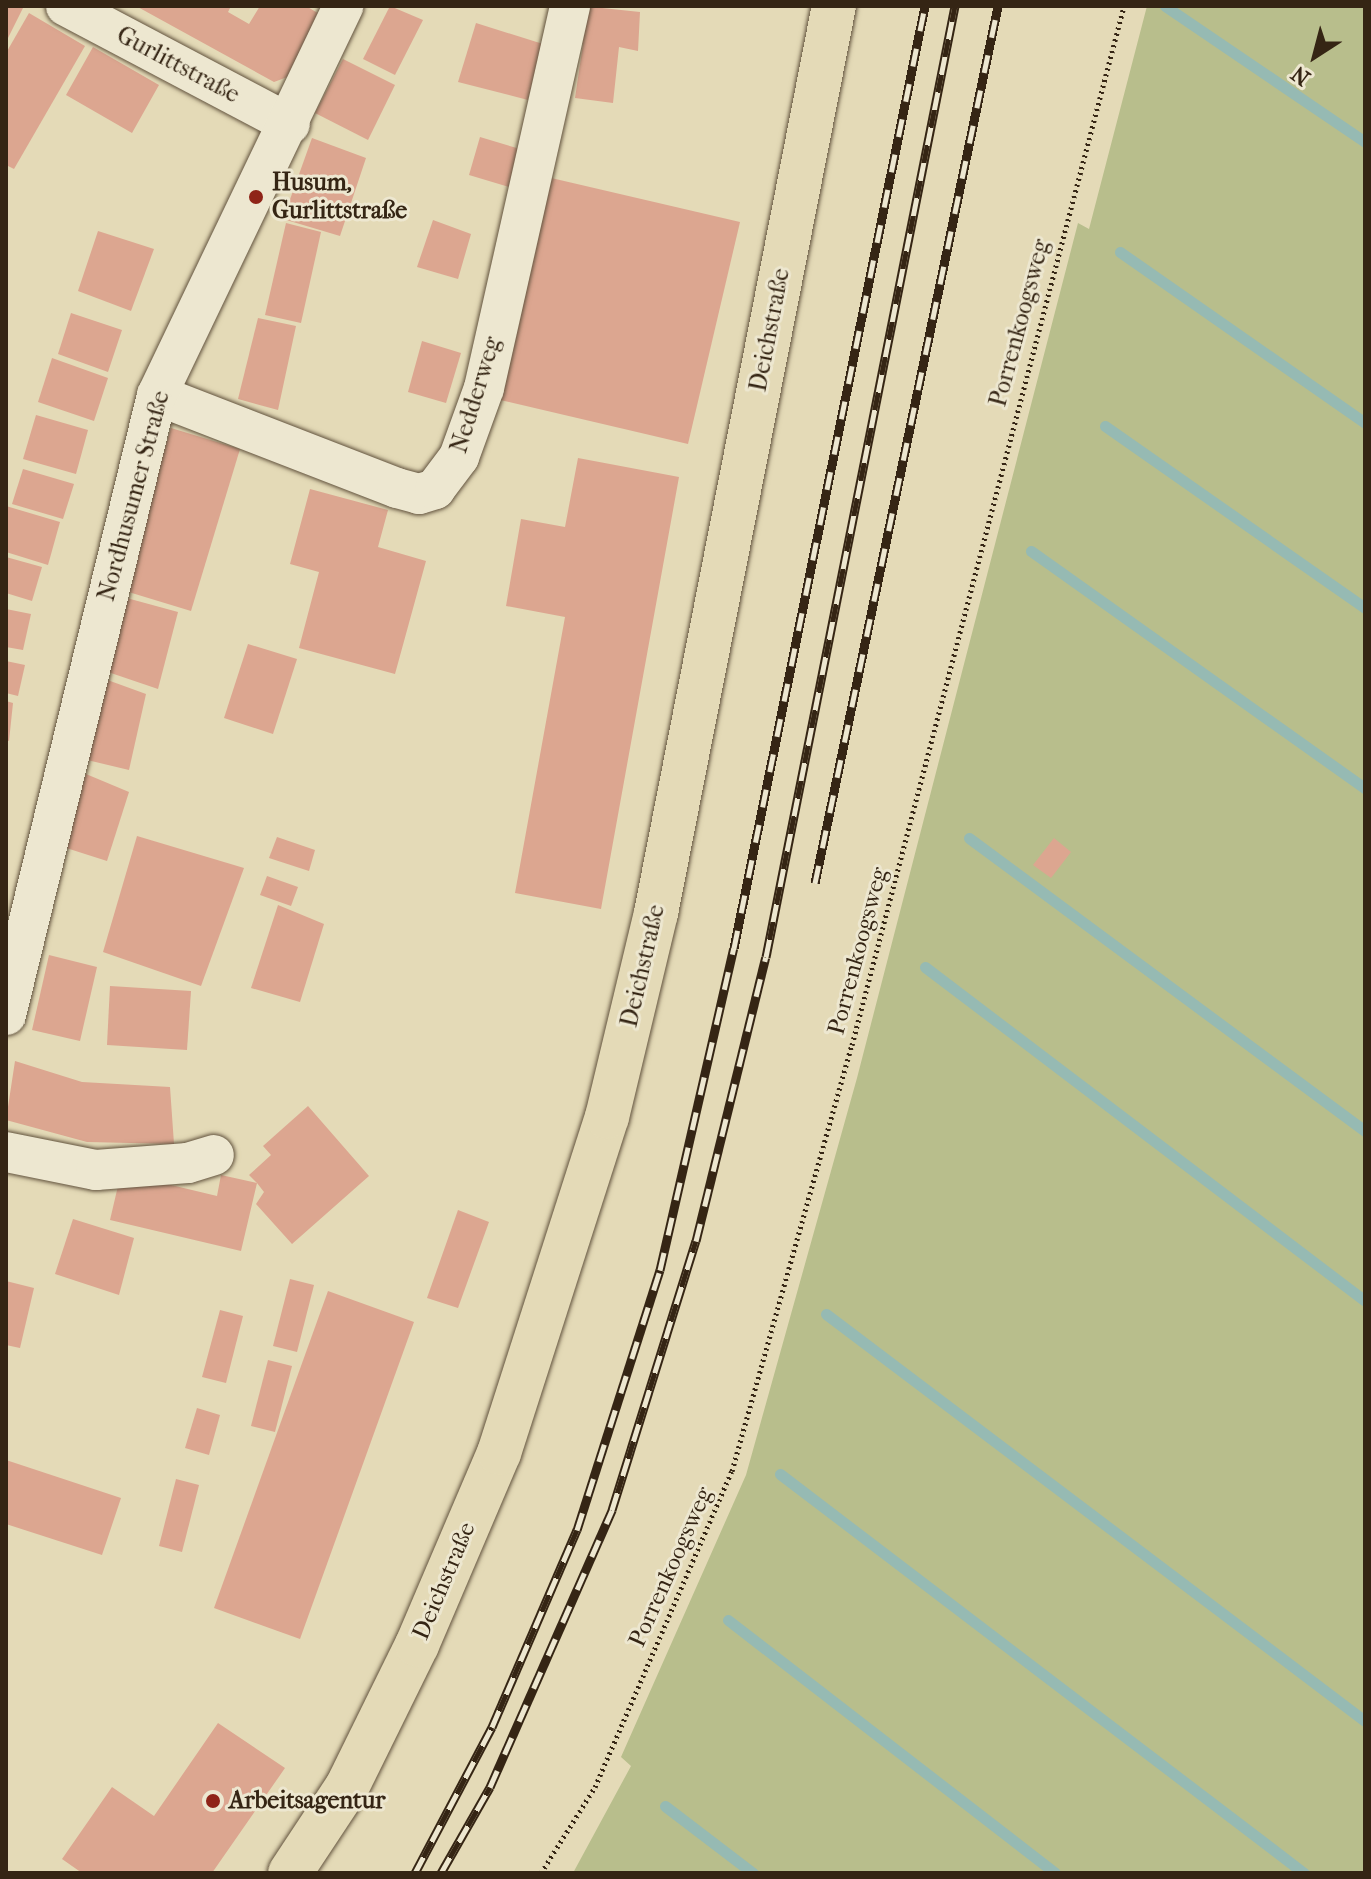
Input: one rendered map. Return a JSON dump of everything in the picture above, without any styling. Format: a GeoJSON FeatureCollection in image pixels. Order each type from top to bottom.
{"type":"FeatureCollection","features":[{"type":"Feature","properties":{"kind":"main road","name":"Deichstraße"},"geometry":{"type":"LineString","coordinates":[[290,1873],[347,1787],[403,1674],[499,1453],[607,1117],[656,913],[834,6]]}},
{"type":"Feature","properties":{"kind":"street","name":"Gurlittstraße"},"geometry":{"type":"LineString","coordinates":[[66,6],[290,124]]}},
{"type":"Feature","properties":{"kind":"street","name":"Nordhusumer Straße"},"geometry":{"type":"LineString","coordinates":[[6,1015],[157,395],[290,124],[343,6]]}},
{"type":"Feature","properties":{"kind":"street","name":"Nedderweg"},"geometry":{"type":"LineString","coordinates":[[157,395],[397,488],[419,494],[435,489],[459,457],[484,388],[570,6]]}},
{"type":"Feature","properties":{"kind":"street"},"geometry":{"type":"LineString","coordinates":[[6,1152],[96,1170],[188,1163],[214,1155]]}},
{"type":"Feature","properties":{"kind":"path","name":"Porrenkoogsweg"},"geometry":{"type":"LineString","coordinates":[[541,1873],[595,1787],[732,1471],[852,1045],[1124,6]]}},
{"type":"Feature","properties":{"kind":"green space"},"geometry":{"type":"Polygon","coordinates":[[[1147,6],[1365,6],[1365,1873],[573,1873],[631,1766],[621,1757],[746,1475],[857,1078],[1078,223],[1089,229],[1147,6]]]}},
{"type":"Feature","properties":{"kind":"building"},"geometry":{"type":"Polygon","coordinates":[[[6,6],[24,6],[6,42],[6,6]]]}},
{"type":"Feature","properties":{"kind":"building"},"geometry":{"type":"Polygon","coordinates":[[[136,6],[231,6],[228,12],[249,24],[260,6],[306,6],[321,15],[290,76],[274,82],[136,6]]]}},
{"type":"Feature","properties":{"kind":"building"},"geometry":{"type":"Polygon","coordinates":[[[390,6],[423,20],[395,75],[363,59],[390,6]]]}},
{"type":"Feature","properties":{"kind":"building"},"geometry":{"type":"Polygon","coordinates":[[[583,6],[640,12],[638,51],[619,47],[613,103],[575,98],[583,44],[572,42],[583,6]]]}},
{"type":"Feature","properties":{"kind":"building"},"geometry":{"type":"Polygon","coordinates":[[[29,13],[85,46],[14,169],[6,165],[6,53],[29,13]]]}},
{"type":"Feature","properties":{"kind":"building"},"geometry":{"type":"Polygon","coordinates":[[[476,23],[543,44],[528,100],[458,82],[476,23]]]}},
{"type":"Feature","properties":{"kind":"building"},"geometry":{"type":"Polygon","coordinates":[[[93,47],[159,85],[132,133],[66,95],[93,47]]]}},
{"type":"Feature","properties":{"kind":"building"},"geometry":{"type":"Polygon","coordinates":[[[343,59],[395,85],[368,140],[315,113],[343,59]]]}},
{"type":"Feature","properties":{"kind":"building"},"geometry":{"type":"Polygon","coordinates":[[[480,137],[520,149],[509,187],[469,175],[480,137]]]}},
{"type":"Feature","properties":{"kind":"building"},"geometry":{"type":"Polygon","coordinates":[[[312,138],[366,158],[340,236],[283,219],[312,138]]]}},
{"type":"Feature","properties":{"kind":"building"},"geometry":{"type":"Polygon","coordinates":[[[547,177],[740,222],[688,444],[496,399],[547,177]]]}},
{"type":"Feature","properties":{"kind":"building"},"geometry":{"type":"Polygon","coordinates":[[[433,220],[471,234],[458,279],[417,267],[433,220]]]}},
{"type":"Feature","properties":{"kind":"building"},"geometry":{"type":"Polygon","coordinates":[[[286,223],[321,232],[301,323],[265,315],[286,223]]]}},
{"type":"Feature","properties":{"kind":"building"},"geometry":{"type":"Polygon","coordinates":[[[98,231],[154,249],[131,311],[78,291],[98,231]]]}},
{"type":"Feature","properties":{"kind":"building"},"geometry":{"type":"Polygon","coordinates":[[[71,313],[122,330],[108,372],[58,354],[71,313]]]}},
{"type":"Feature","properties":{"kind":"building"},"geometry":{"type":"Polygon","coordinates":[[[258,318],[296,326],[278,410],[238,399],[258,318]]]}},
{"type":"Feature","properties":{"kind":"building"},"geometry":{"type":"Polygon","coordinates":[[[422,341],[461,353],[446,403],[408,392],[422,341]]]}},
{"type":"Feature","properties":{"kind":"building"},"geometry":{"type":"Polygon","coordinates":[[[52,358],[108,378],[94,421],[38,402],[52,358]]]}},
{"type":"Feature","properties":{"kind":"building"},"geometry":{"type":"Polygon","coordinates":[[[36,415],[88,430],[76,474],[23,459],[36,415]]]}},
{"type":"Feature","properties":{"kind":"building"},"geometry":{"type":"Polygon","coordinates":[[[171,428],[240,449],[191,611],[122,590],[171,428]]]}},
{"type":"Feature","properties":{"kind":"building"},"geometry":{"type":"Polygon","coordinates":[[[578,458],[679,477],[601,909],[515,893],[565,617],[506,606],[521,519],[565,527],[578,458]]]}},
{"type":"Feature","properties":{"kind":"building"},"geometry":{"type":"Polygon","coordinates":[[[23,469],[74,484],[63,519],[12,504],[23,469]]]}},
{"type":"Feature","properties":{"kind":"building"},"geometry":{"type":"Polygon","coordinates":[[[310,489],[388,510],[378,547],[426,561],[395,674],[299,648],[319,572],[290,564],[310,489]]]}},
{"type":"Feature","properties":{"kind":"building"},"geometry":{"type":"Polygon","coordinates":[[[6,506],[60,522],[48,565],[6,552],[6,506]]]}},
{"type":"Feature","properties":{"kind":"building"},"geometry":{"type":"Polygon","coordinates":[[[6,557],[42,567],[32,601],[6,593],[6,557]]]}},
{"type":"Feature","properties":{"kind":"building"},"geometry":{"type":"Polygon","coordinates":[[[123,597],[178,612],[158,689],[105,671],[123,597]]]}},
{"type":"Feature","properties":{"kind":"building"},"geometry":{"type":"Polygon","coordinates":[[[6,609],[31,614],[23,650],[6,647],[6,609]]]}},
{"type":"Feature","properties":{"kind":"building"},"geometry":{"type":"Polygon","coordinates":[[[248,644],[297,659],[273,734],[224,718],[248,644]]]}},
{"type":"Feature","properties":{"kind":"building"},"geometry":{"type":"Polygon","coordinates":[[[6,661],[25,665],[18,696],[6,693],[6,661]]]}},
{"type":"Feature","properties":{"kind":"building"},"geometry":{"type":"Polygon","coordinates":[[[102,678],[146,694],[129,770],[83,759],[102,678]]]}},
{"type":"Feature","properties":{"kind":"building"},"geometry":{"type":"Polygon","coordinates":[[[6,701],[13,703],[9,741],[6,740],[6,701]]]}},
{"type":"Feature","properties":{"kind":"building"},"geometry":{"type":"Polygon","coordinates":[[[86,774],[129,792],[107,861],[60,846],[86,774]]]}},
{"type":"Feature","properties":{"kind":"building"},"geometry":{"type":"Polygon","coordinates":[[[137,836],[244,868],[201,986],[103,952],[137,836]]]}},
{"type":"Feature","properties":{"kind":"building"},"geometry":{"type":"Polygon","coordinates":[[[277,837],[315,850],[309,871],[269,858],[277,837]]]}},
{"type":"Feature","properties":{"kind":"building"},"geometry":{"type":"Polygon","coordinates":[[[1054,838],[1071,852],[1051,878],[1033,865],[1054,838]]]}},
{"type":"Feature","properties":{"kind":"building"},"geometry":{"type":"Polygon","coordinates":[[[267,876],[298,887],[291,906],[260,895],[267,876]]]}},
{"type":"Feature","properties":{"kind":"building"},"geometry":{"type":"Polygon","coordinates":[[[278,905],[324,924],[300,1002],[251,988],[278,905]]]}},
{"type":"Feature","properties":{"kind":"building"},"geometry":{"type":"Polygon","coordinates":[[[49,955],[97,967],[80,1041],[32,1030],[49,955]]]}},
{"type":"Feature","properties":{"kind":"building"},"geometry":{"type":"Polygon","coordinates":[[[110,986],[191,991],[187,1050],[107,1045],[110,986]]]}},
{"type":"Feature","properties":{"kind":"building"},"geometry":{"type":"Polygon","coordinates":[[[15,1061],[82,1082],[170,1087],[174,1144],[87,1142],[6,1120],[15,1061]]]}},
{"type":"Feature","properties":{"kind":"building"},"geometry":{"type":"Polygon","coordinates":[[[308,1106],[369,1176],[292,1244],[256,1204],[264,1192],[249,1175],[271,1155],[263,1146],[308,1106]]]}},
{"type":"Feature","properties":{"kind":"building"},"geometry":{"type":"Polygon","coordinates":[[[121,1173],[217,1196],[221,1175],[257,1183],[241,1251],[110,1220],[121,1173]]]}},
{"type":"Feature","properties":{"kind":"building"},"geometry":{"type":"Polygon","coordinates":[[[458,1210],[489,1222],[458,1308],[427,1298],[458,1210]]]}},
{"type":"Feature","properties":{"kind":"building"},"geometry":{"type":"Polygon","coordinates":[[[73,1219],[134,1238],[119,1295],[55,1274],[73,1219]]]}},
{"type":"Feature","properties":{"kind":"building"},"geometry":{"type":"Polygon","coordinates":[[[290,1279],[314,1285],[297,1352],[273,1346],[290,1279]]]}},
{"type":"Feature","properties":{"kind":"building"},"geometry":{"type":"Polygon","coordinates":[[[6,1281],[34,1288],[20,1348],[6,1345],[6,1281]]]}},
{"type":"Feature","properties":{"kind":"building"},"geometry":{"type":"Polygon","coordinates":[[[328,1291],[414,1322],[300,1639],[214,1608],[328,1291]]]}},
{"type":"Feature","properties":{"kind":"building"},"geometry":{"type":"Polygon","coordinates":[[[220,1310],[243,1316],[226,1383],[202,1377],[220,1310]]]}},
{"type":"Feature","properties":{"kind":"building"},"geometry":{"type":"Polygon","coordinates":[[[268,1360],[292,1366],[275,1432],[251,1426],[268,1360]]]}},
{"type":"Feature","properties":{"kind":"building"},"geometry":{"type":"Polygon","coordinates":[[[197,1408],[220,1415],[209,1455],[185,1448],[197,1408]]]}},
{"type":"Feature","properties":{"kind":"building"},"geometry":{"type":"Polygon","coordinates":[[[6,1460],[121,1498],[102,1555],[6,1524],[6,1460]]]}},
{"type":"Feature","properties":{"kind":"building"},"geometry":{"type":"Polygon","coordinates":[[[176,1479],[199,1485],[182,1552],[159,1546],[176,1479]]]}},
{"type":"Feature","properties":{"kind":"building","name":"Arbeitsagentur"},"geometry":{"type":"Polygon","coordinates":[[[218,1723],[285,1768],[212,1873],[82,1873],[62,1859],[112,1787],[154,1816],[218,1723]]]}},
{"type":"Feature","properties":{"kind":"waterway"},"geometry":{"type":"LineString","coordinates":[[1165,6],[1365,142]]}},
{"type":"Feature","properties":{"kind":"waterway"},"geometry":{"type":"LineString","coordinates":[[1120,252],[1365,423]]}},
{"type":"Feature","properties":{"kind":"waterway"},"geometry":{"type":"LineString","coordinates":[[1105,426],[1365,608]]}},
{"type":"Feature","properties":{"kind":"waterway"},"geometry":{"type":"LineString","coordinates":[[1031,551],[1365,788]]}},
{"type":"Feature","properties":{"kind":"waterway"},"geometry":{"type":"LineString","coordinates":[[969,838],[1365,1131]]}},
{"type":"Feature","properties":{"kind":"waterway"},"geometry":{"type":"LineString","coordinates":[[925,967],[1365,1301]]}},
{"type":"Feature","properties":{"kind":"waterway"},"geometry":{"type":"LineString","coordinates":[[826,1314],[1365,1721]]}},
{"type":"Feature","properties":{"kind":"waterway"},"geometry":{"type":"LineString","coordinates":[[780,1474],[1304,1873]]}},
{"type":"Feature","properties":{"kind":"waterway"},"geometry":{"type":"LineString","coordinates":[[728,1620],[1055,1873]]}},
{"type":"Feature","properties":{"kind":"waterway"},"geometry":{"type":"LineString","coordinates":[[665,1806],[753,1873]]}},
{"type":"Feature","properties":{"kind":"railway"},"geometry":{"type":"LineString","coordinates":[[415,1873],[492,1727],[577,1530],[660,1270],[734,948],[925,6]]}},
{"type":"Feature","properties":{"kind":"railway"},"geometry":{"type":"LineString","coordinates":[[441,1873],[490,1787],[612,1510],[696,1241],[766,957],[955,6]]}},
{"type":"Feature","properties":{"kind":"railway"},"geometry":{"type":"LineString","coordinates":[[815,883],[998,6]]}},
{"type":"Feature","properties":{"kind":"place","name":"Husum, Gurlittstraße"},"geometry":{"type":"Point","coordinates":[256,197]}},
{"type":"Feature","properties":{"kind":"place","name":"Arbeitsagentur"},"geometry":{"type":"Point","coordinates":[213,1801]}}]}
